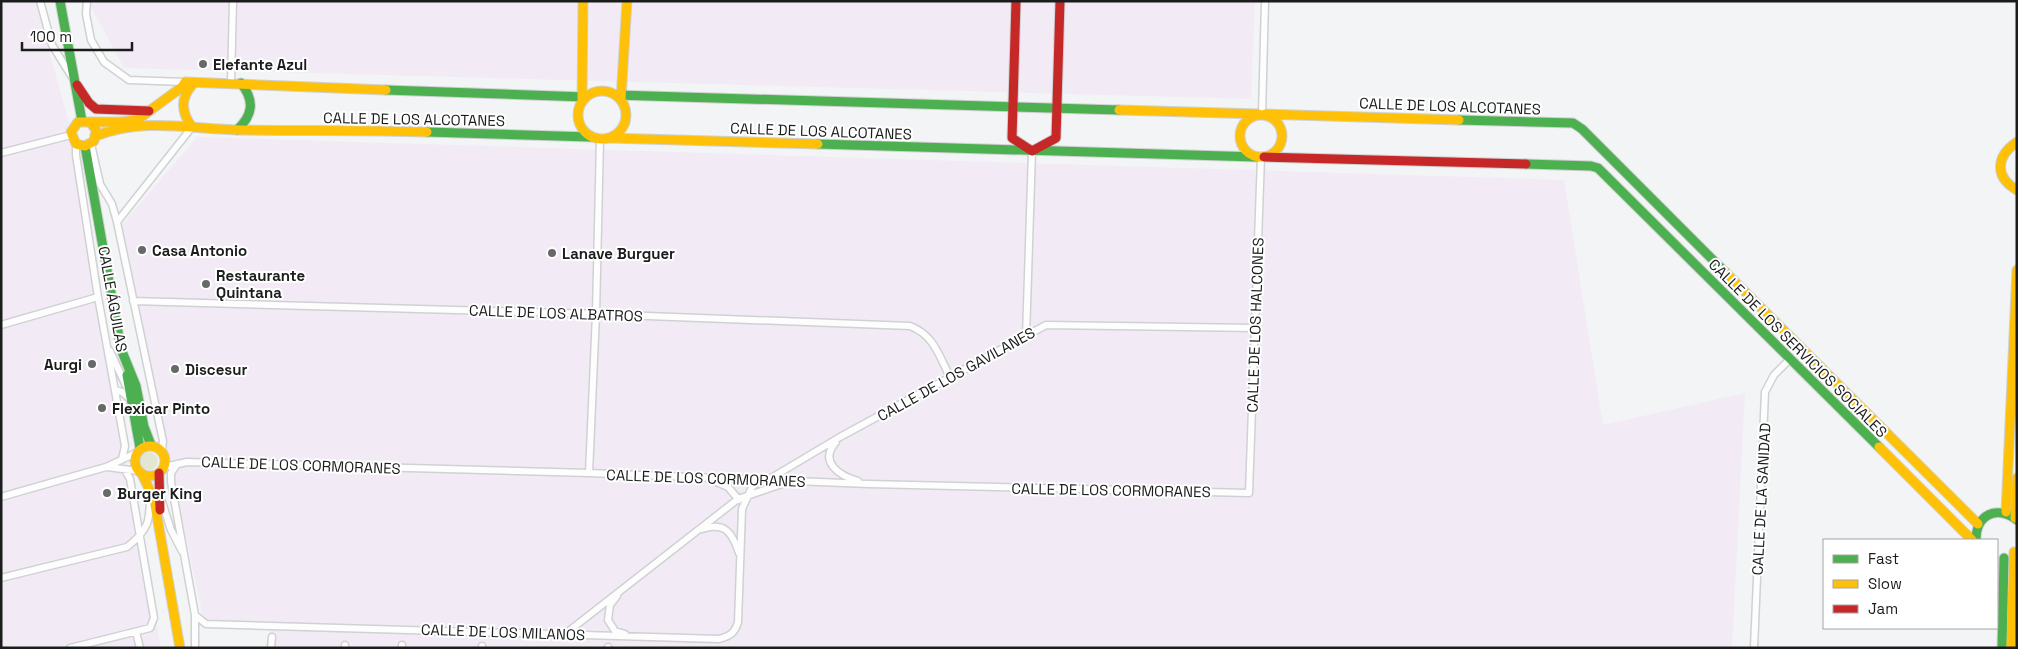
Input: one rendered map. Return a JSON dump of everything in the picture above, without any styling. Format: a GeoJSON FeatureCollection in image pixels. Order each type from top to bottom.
{"type":"FeatureCollection","features":[{"type":"Feature","properties":{"kind":"street"},"geometry":{"type":"LineString","coordinates":[[40,1],[52,45],[89,104],[96,109],[149,111]]}},
{"type":"Feature","properties":{"kind":"street"},"geometry":{"type":"LineString","coordinates":[[60,1],[73,78],[86,122],[96,130],[87,142]]}},
{"type":"Feature","properties":{"kind":"street","name":"CALLE DE LOS ALCOTANES"},"geometry":{"type":"LineString","coordinates":[[87,1],[86,14],[91,40],[104,62],[129,80],[583,98]]}},
{"type":"Feature","properties":{"kind":"street"},"geometry":{"type":"LineString","coordinates":[[231,83],[233,1]]}},
{"type":"Feature","properties":{"kind":"street"},"geometry":{"type":"LineString","coordinates":[[583,1],[583,98],[578,113],[579,123],[584,131],[600,138],[618,133],[624,126],[626,117],[625,107],[619,96],[627,1]]}},
{"type":"Feature","properties":{"kind":"street"},"geometry":{"type":"LineString","coordinates":[[1016,1],[1012,138],[1032,151]]}},
{"type":"Feature","properties":{"kind":"street"},"geometry":{"type":"LineString","coordinates":[[1032,151],[1056,138],[1060,1]]}},
{"type":"Feature","properties":{"kind":"street"},"geometry":{"type":"LineString","coordinates":[[1262,114],[1265,1]]}},
{"type":"Feature","properties":{"kind":"street"},"geometry":{"type":"LineString","coordinates":[[71,135],[74,125],[86,122],[138,120],[186,82]]}},
{"type":"Feature","properties":{"kind":"street"},"geometry":{"type":"LineString","coordinates":[[117,222],[192,126],[185,119],[181,106],[186,91],[196,83]]}},
{"type":"Feature","properties":{"kind":"street"},"geometry":{"type":"LineString","coordinates":[[237,130],[247,122],[253,105],[249,92],[241,83]]}},
{"type":"Feature","properties":{"kind":"street"},"geometry":{"type":"LineString","coordinates":[[583,98],[594,91],[604,90],[619,96]]}},
{"type":"Feature","properties":{"kind":"street","name":"CALLE DE LOS ALCOTANES"},"geometry":{"type":"LineString","coordinates":[[619,96],[1572,123],[1582,129],[1618,164]]}},
{"type":"Feature","properties":{"kind":"street"},"geometry":{"type":"LineString","coordinates":[[1262,114],[1277,121],[1282,133],[1280,146],[1276,151],[1261,157],[1245,150],[1240,138],[1242,125],[1252,116],[1262,114]]}},
{"type":"Feature","properties":{"kind":"street","name":"CALLE DE LOS ALCOTANES"},"geometry":{"type":"LineString","coordinates":[[87,142],[111,130],[158,124],[237,130],[422,132],[1590,166],[1598,168],[1606,176]]}},
{"type":"Feature","properties":{"kind":"street"},"geometry":{"type":"LineString","coordinates":[[1,153],[71,135],[87,142],[100,184],[112,204],[117,222],[163,441],[162,451],[165,462],[162,470],[160,528]]}},
{"type":"Feature","properties":{"kind":"street"},"geometry":{"type":"LineString","coordinates":[[589,473],[596,314],[600,138]]}},
{"type":"Feature","properties":{"kind":"street","name":"CALLE ÁGUILAS"},"geometry":{"type":"LineString","coordinates":[[87,142],[76,155],[98,297],[125,446],[122,459]]}},
{"type":"Feature","properties":{"kind":"street","name":"CALLE ÁGUILAS"},"geometry":{"type":"LineString","coordinates":[[87,142],[121,349],[136,386],[144,427],[151,445]]}},
{"type":"Feature","properties":{"kind":"street"},"geometry":{"type":"LineString","coordinates":[[2017,142],[2006,150],[2000,165],[2004,181],[2017,190]]}},
{"type":"Feature","properties":{"kind":"street"},"geometry":{"type":"LineString","coordinates":[[1026,337],[1032,151]]}},
{"type":"Feature","properties":{"kind":"street","name":"CALLE DE LOS HALCONES"},"geometry":{"type":"LineString","coordinates":[[1249,493],[1261,157]]}},
{"type":"Feature","properties":{"kind":"street","name":"CALLE DE LOS SERVICIOS SOCIALES"},"geometry":{"type":"LineString","coordinates":[[1618,164],[1978,524]]}},
{"type":"Feature","properties":{"kind":"street","name":"CALLE DE LOS SERVICIOS SOCIALES"},"geometry":{"type":"LineString","coordinates":[[1606,176],[1971,539]]}},
{"type":"Feature","properties":{"kind":"street"},"geometry":{"type":"LineString","coordinates":[[2006,512],[2017,270]]}},
{"type":"Feature","properties":{"kind":"street"},"geometry":{"type":"LineString","coordinates":[[1,325],[98,297]]}},
{"type":"Feature","properties":{"kind":"street","name":"CALLE DE LOS ALBATROS"},"geometry":{"type":"LineString","coordinates":[[133,301],[596,314],[910,326],[922,331],[928,337],[950,377]]}},
{"type":"Feature","properties":{"kind":"street","name":"CALLE DE LOS GAVILANES"},"geometry":{"type":"LineString","coordinates":[[742,508],[752,487],[758,483],[766,481],[840,437],[1046,325],[1255,328]]}},
{"type":"Feature","properties":{"kind":"street"},"geometry":{"type":"LineString","coordinates":[[106,344],[133,402]]}},
{"type":"Feature","properties":{"kind":"street"},"geometry":{"type":"LineString","coordinates":[[121,349],[133,402],[138,451],[134,458],[154,499],[180,648]]}},
{"type":"Feature","properties":{"kind":"street","name":"CALLE DE LA SANIDAD"},"geometry":{"type":"LineString","coordinates":[[1754,648],[1765,392],[1774,375],[1790,359]]}},
{"type":"Feature","properties":{"kind":"street"},"geometry":{"type":"LineString","coordinates":[[115,390],[122,392],[133,402]]}},
{"type":"Feature","properties":{"kind":"street"},"geometry":{"type":"LineString","coordinates":[[840,437],[831,448],[830,454],[831,463],[836,472],[844,477],[869,484]]}},
{"type":"Feature","properties":{"kind":"street"},"geometry":{"type":"LineString","coordinates":[[1,497],[106,467],[151,445],[162,451]]}},
{"type":"Feature","properties":{"kind":"street","name":"CALLE DE LOS CORMORANES"},"geometry":{"type":"LineString","coordinates":[[162,470],[186,462],[205,462],[589,473],[787,482],[1249,493]]}},
{"type":"Feature","properties":{"kind":"street"},"geometry":{"type":"LineString","coordinates":[[176,464],[171,473],[171,482],[195,615],[195,648]]}},
{"type":"Feature","properties":{"kind":"street"},"geometry":{"type":"LineString","coordinates":[[106,467],[153,476],[162,470]]}},
{"type":"Feature","properties":{"kind":"street"},"geometry":{"type":"LineString","coordinates":[[70,648],[150,628],[154,618],[142,536],[130,478],[125,470]]}},
{"type":"Feature","properties":{"kind":"street"},"geometry":{"type":"LineString","coordinates":[[2016,519],[2017,478]]}},
{"type":"Feature","properties":{"kind":"street"},"geometry":{"type":"LineString","coordinates":[[709,479],[728,487],[738,498],[742,508]]}},
{"type":"Feature","properties":{"kind":"street","name":"CALLE DE LOS GAVILANES"},"geometry":{"type":"LineString","coordinates":[[565,634],[738,498],[787,482]]}},
{"type":"Feature","properties":{"kind":"street"},"geometry":{"type":"LineString","coordinates":[[1,578],[127,547],[142,536],[147,524],[150,488]]}},
{"type":"Feature","properties":{"kind":"street"},"geometry":{"type":"LineString","coordinates":[[160,497],[171,530],[185,556]]}},
{"type":"Feature","properties":{"kind":"street","name":"CALLE DE LOS MILANOS"},"geometry":{"type":"LineString","coordinates":[[195,615],[206,624],[719,639],[729,636],[736,630],[738,622],[742,508]]}},
{"type":"Feature","properties":{"kind":"street"},"geometry":{"type":"LineString","coordinates":[[1976,539],[1978,524],[1983,518],[1992,513],[2006,512],[2016,519]]}},
{"type":"Feature","properties":{"kind":"street"},"geometry":{"type":"LineString","coordinates":[[698,530],[711,526],[729,531],[733,536],[740,556]]}},
{"type":"Feature","properties":{"kind":"street"},"geometry":{"type":"LineString","coordinates":[[127,547],[144,552]]}},
{"type":"Feature","properties":{"kind":"street"},"geometry":{"type":"LineString","coordinates":[[2002,648],[2000,558],[2015,551],[2011,648]]}},
{"type":"Feature","properties":{"kind":"street","name":"CALLE DE LOS GAVILANES"},"geometry":{"type":"LineString","coordinates":[[624,588],[610,605],[608,620],[615,631],[630,636]]}},
{"type":"Feature","properties":{"kind":"street"},"geometry":{"type":"LineString","coordinates":[[136,632],[140,648]]}},
{"type":"Feature","properties":{"kind":"street"},"geometry":{"type":"LineString","coordinates":[[272,637],[272,648]]}},
{"type":"Feature","properties":{"kind":"shaded area"},"geometry":{"type":"Polygon","coordinates":[[[1,1],[35,1],[70,126],[76,183],[161,648],[1,648],[1,1]]]}},
{"type":"Feature","properties":{"kind":"shaded area"},"geometry":{"type":"Polygon","coordinates":[[[90,1],[1255,1],[1251,99],[124,68],[92,9],[90,1]]]}},
{"type":"Feature","properties":{"kind":"shaded area"},"geometry":{"type":"Polygon","coordinates":[[[197,137],[1564,180],[1603,425],[1745,393],[1732,648],[268,648],[270,625],[204,622],[120,227],[197,137]]]}},
{"type":"Feature","properties":{"kind":"green space"},"geometry":{"type":"Polygon","coordinates":[[[149,452],[155,455],[158,461],[155,467],[149,470],[143,467],[140,461],[143,455],[149,452]]]}},
{"type":"Feature","properties":{"kind":"traffic: fast"},"geometry":{"type":"LineString","coordinates":[[60,1],[82,121]]}},
{"type":"Feature","properties":{"kind":"traffic: fast"},"geometry":{"type":"LineString","coordinates":[[237,130],[246,119],[250,108],[249,96],[241,83]]}},
{"type":"Feature","properties":{"kind":"traffic: fast"},"geometry":{"type":"LineString","coordinates":[[386,90],[585,97]]}},
{"type":"Feature","properties":{"kind":"traffic: fast"},"geometry":{"type":"LineString","coordinates":[[616,95],[1119,110]]}},
{"type":"Feature","properties":{"kind":"traffic: fast"},"geometry":{"type":"LineString","coordinates":[[1459,120],[1573,123],[1582,129],[1726,273]]}},
{"type":"Feature","properties":{"kind":"traffic: fast"},"geometry":{"type":"LineString","coordinates":[[427,132],[591,137]]}},
{"type":"Feature","properties":{"kind":"traffic: fast"},"geometry":{"type":"LineString","coordinates":[[818,144],[1257,157]]}},
{"type":"Feature","properties":{"kind":"traffic: fast"},"geometry":{"type":"LineString","coordinates":[[85,146],[121,349],[136,386],[144,427],[151,445]]}},
{"type":"Feature","properties":{"kind":"traffic: fast"},"geometry":{"type":"LineString","coordinates":[[1526,164],[1591,166],[1598,168],[1879,447]]}},
{"type":"Feature","properties":{"kind":"traffic: fast"},"geometry":{"type":"LineString","coordinates":[[127,375],[140,448]]}},
{"type":"Feature","properties":{"kind":"traffic: fast"},"geometry":{"type":"LineString","coordinates":[[1976,539],[1980,524],[1989,515],[2002,513],[2017,520]]}},
{"type":"Feature","properties":{"kind":"traffic: fast"},"geometry":{"type":"LineString","coordinates":[[2002,648],[2004,558]]}},
{"type":"Feature","properties":{"kind":"traffic: slow"},"geometry":{"type":"LineString","coordinates":[[582,101],[583,1]]}},
{"type":"Feature","properties":{"kind":"traffic: slow"},"geometry":{"type":"LineString","coordinates":[[621,99],[627,1]]}},
{"type":"Feature","properties":{"kind":"traffic: slow"},"geometry":{"type":"LineString","coordinates":[[91,123],[96,130],[94,141],[85,146],[76,144],[71,132],[78,122],[137,120],[182,87],[185,82],[386,90]]}},
{"type":"Feature","properties":{"kind":"traffic: slow"},"geometry":{"type":"LineString","coordinates":[[192,127],[184,110],[184,100],[193,84]]}},
{"type":"Feature","properties":{"kind":"traffic: slow"},"geometry":{"type":"LineString","coordinates":[[597,91],[607,91],[619,98],[626,110],[626,115],[626,120],[619,132],[607,139],[597,139],[589,135],[582,128],[578,120],[578,110],[582,102],[589,95],[597,91]]}},
{"type":"Feature","properties":{"kind":"traffic: slow"},"geometry":{"type":"LineString","coordinates":[[1119,110],[1259,114]]}},
{"type":"Feature","properties":{"kind":"traffic: slow"},"geometry":{"type":"LineString","coordinates":[[1265,114],[1459,120]]}},
{"type":"Feature","properties":{"kind":"traffic: slow"},"geometry":{"type":"LineString","coordinates":[[1265,115],[1273,118],[1279,124],[1282,136],[1279,148],[1273,154],[1257,157],[1249,154],[1243,148],[1240,132],[1243,124],[1249,118],[1265,115]]}},
{"type":"Feature","properties":{"kind":"traffic: slow"},"geometry":{"type":"LineString","coordinates":[[96,136],[114,130],[149,125],[240,130],[427,132]]}},
{"type":"Feature","properties":{"kind":"traffic: slow"},"geometry":{"type":"LineString","coordinates":[[609,138],[818,144]]}},
{"type":"Feature","properties":{"kind":"traffic: slow"},"geometry":{"type":"LineString","coordinates":[[2017,142],[2005,154],[2000,166],[2004,179],[2017,190]]}},
{"type":"Feature","properties":{"kind":"traffic: slow"},"geometry":{"type":"LineString","coordinates":[[2006,512],[2017,270]]}},
{"type":"Feature","properties":{"kind":"traffic: slow"},"geometry":{"type":"LineString","coordinates":[[1726,273],[1978,524]]}},
{"type":"Feature","properties":{"kind":"traffic: slow"},"geometry":{"type":"LineString","coordinates":[[150,446],[161,450],[165,461],[161,472],[150,476],[139,472],[135,461],[139,450],[150,446]]}},
{"type":"Feature","properties":{"kind":"traffic: slow"},"geometry":{"type":"LineString","coordinates":[[1879,447],[1971,539]]}},
{"type":"Feature","properties":{"kind":"traffic: slow"},"geometry":{"type":"LineString","coordinates":[[142,474],[154,499],[180,648]]}},
{"type":"Feature","properties":{"kind":"traffic: slow"},"geometry":{"type":"LineString","coordinates":[[2015,518],[2017,478]]}},
{"type":"Feature","properties":{"kind":"traffic: slow"},"geometry":{"type":"LineString","coordinates":[[2011,648],[2014,552]]}},
{"type":"Feature","properties":{"kind":"traffic: jam"},"geometry":{"type":"LineString","coordinates":[[1016,1],[1012,138],[1032,151]]}},
{"type":"Feature","properties":{"kind":"traffic: jam"},"geometry":{"type":"LineString","coordinates":[[1034,150],[1056,138],[1060,1]]}},
{"type":"Feature","properties":{"kind":"traffic: jam"},"geometry":{"type":"LineString","coordinates":[[77,85],[89,103],[96,109],[149,111]]}},
{"type":"Feature","properties":{"kind":"traffic: jam"},"geometry":{"type":"LineString","coordinates":[[1264,157],[1526,164]]}},
{"type":"Feature","properties":{"kind":"traffic: jam"},"geometry":{"type":"LineString","coordinates":[[159,473],[160,510]]}},
{"type":"Feature","properties":{"kind":"place","name":"Elefante Azul"},"geometry":{"type":"Point","coordinates":[203,64]}},
{"type":"Feature","properties":{"kind":"place","name":"Casa Antonio"},"geometry":{"type":"Point","coordinates":[142,250]}},
{"type":"Feature","properties":{"kind":"place","name":"Lanave Burguer"},"geometry":{"type":"Point","coordinates":[552,253]}},
{"type":"Feature","properties":{"kind":"place","name":"Restaurante Quintana"},"geometry":{"type":"Point","coordinates":[206,284]}},
{"type":"Feature","properties":{"kind":"place","name":"Aurgi"},"geometry":{"type":"Point","coordinates":[92,364]}},
{"type":"Feature","properties":{"kind":"place","name":"Discesur"},"geometry":{"type":"Point","coordinates":[175,369]}},
{"type":"Feature","properties":{"kind":"place","name":"Flexicar Pinto"},"geometry":{"type":"Point","coordinates":[102,408]}},
{"type":"Feature","properties":{"kind":"place","name":"Burger King"},"geometry":{"type":"Point","coordinates":[107,493]}}]}
